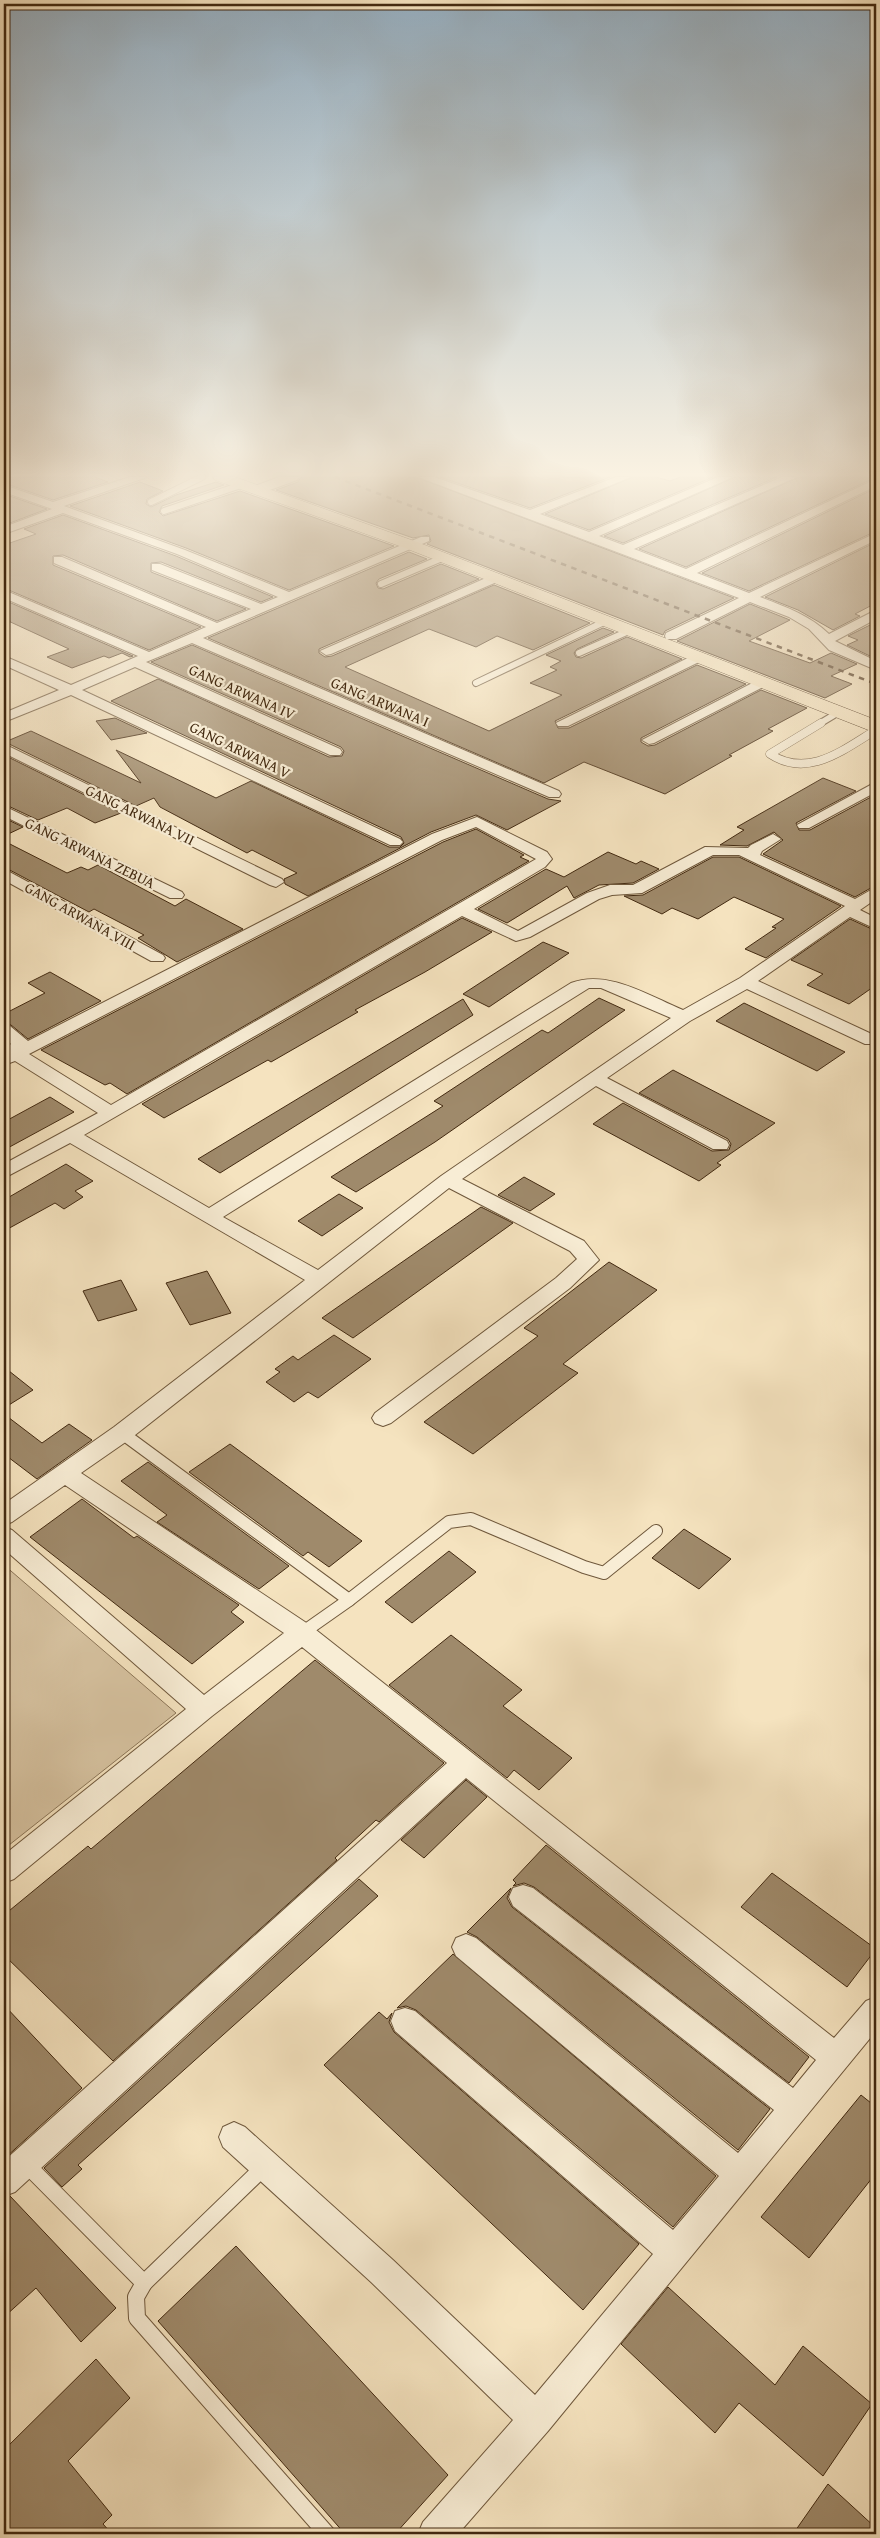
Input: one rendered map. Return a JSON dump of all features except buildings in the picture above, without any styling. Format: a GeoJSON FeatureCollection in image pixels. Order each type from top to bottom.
{"type":"FeatureCollection","features":[{"type":"Feature","properties":{"kind":"main road"},"geometry":{"type":"LineString","coordinates":[[540,595],[709,658],[876,716]]}},
{"type":"Feature","properties":{"kind":"main road"},"geometry":{"type":"LineString","coordinates":[[562,595],[671,636],[709,658],[876,729]]}},
{"type":"Feature","properties":{"kind":"street"},"geometry":{"type":"LineString","coordinates":[[7,595],[148,656]]}},
{"type":"Feature","properties":{"kind":"street"},"geometry":{"type":"LineString","coordinates":[[141,595],[218,628]]}},
{"type":"Feature","properties":{"kind":"street"},"geometry":{"type":"LineString","coordinates":[[228,595],[263,609]]}},
{"type":"Feature","properties":{"kind":"street"},"geometry":{"type":"LineString","coordinates":[[285,595],[289,597]]}},
{"type":"Feature","properties":{"kind":"street"},"geometry":{"type":"LineString","coordinates":[[4,718],[148,656],[194,639],[293,595]]}},
{"type":"Feature","properties":{"kind":"street"},"geometry":{"type":"LineString","coordinates":[[326,651],[455,595]]}},
{"type":"Feature","properties":{"kind":"street"},"geometry":{"type":"LineString","coordinates":[[745,595],[804,620],[813,626],[826,641],[847,654],[876,666]]}},
{"type":"Feature","properties":{"kind":"street"},"geometry":{"type":"LineString","coordinates":[[671,636],[757,595]]}},
{"type":"Feature","properties":{"kind":"street"},"geometry":{"type":"LineString","coordinates":[[826,641],[876,614]]}},
{"type":"Feature","properties":{"kind":"street","name":"GANG ARWANA I"},"geometry":{"type":"LineString","coordinates":[[194,639],[554,794]]}},
{"type":"Feature","properties":{"kind":"street"},"geometry":{"type":"LineString","coordinates":[[563,723],[709,658]]}},
{"type":"Feature","properties":{"kind":"street","name":"GANG ARWANA V"},"geometry":{"type":"LineString","coordinates":[[4,660],[141,721],[395,842]]}},
{"type":"Feature","properties":{"kind":"street","name":"GANG ARWANA IV"},"geometry":{"type":"LineString","coordinates":[[135,662],[335,752]]}},
{"type":"Feature","properties":{"kind":"street"},"geometry":{"type":"LineString","coordinates":[[649,740],[762,682]]}},
{"type":"Feature","properties":{"kind":"street","name":"GANG ARWANA VII"},"geometry":{"type":"LineString","coordinates":[[4,748],[276,882]]}},
{"type":"Feature","properties":{"kind":"street"},"geometry":{"type":"LineString","coordinates":[[804,825],[876,786]]}},
{"type":"Feature","properties":{"kind":"street","name":"GANG ARWANA ZEBUA"},"geometry":{"type":"LineString","coordinates":[[4,810],[176,896]]}},
{"type":"Feature","properties":{"kind":"street"},"geometry":{"type":"LineString","coordinates":[[4,1172],[111,1113],[544,860],[542,855],[477,821],[437,837],[8,1056]]}},
{"type":"Feature","properties":{"kind":"street"},"geometry":{"type":"LineString","coordinates":[[752,856],[756,848],[773,839]]}},
{"type":"Feature","properties":{"kind":"street"},"geometry":{"type":"LineString","coordinates":[[461,909],[516,936],[524,934],[592,896],[610,890],[636,890],[660,875],[710,850],[742,851],[852,908],[876,924]]}},
{"type":"Feature","properties":{"kind":"street","name":"GANG ARWANA VIII"},"geometry":{"type":"LineString","coordinates":[[4,874],[157,958]]}},
{"type":"Feature","properties":{"kind":"street"},"geometry":{"type":"LineString","coordinates":[[4,1516],[122,1433],[448,1180],[684,1017],[746,982],[876,892]]}},
{"type":"Feature","properties":{"kind":"street"},"geometry":{"type":"LineString","coordinates":[[746,982],[871,1040]]}},
{"type":"Feature","properties":{"kind":"street"},"geometry":{"type":"LineString","coordinates":[[209,1217],[576,987],[587,983],[603,984],[684,1017]]}},
{"type":"Feature","properties":{"kind":"street"},"geometry":{"type":"LineString","coordinates":[[4,1030],[22,1044],[8,1056]]}},
{"type":"Feature","properties":{"kind":"street"},"geometry":{"type":"LineString","coordinates":[[8,1056],[111,1113]]}},
{"type":"Feature","properties":{"kind":"street"},"geometry":{"type":"LineString","coordinates":[[594,1078],[720,1145]]}},
{"type":"Feature","properties":{"kind":"street"},"geometry":{"type":"LineString","coordinates":[[70,1135],[318,1279]]}},
{"type":"Feature","properties":{"kind":"street"},"geometry":{"type":"LineString","coordinates":[[383,1418],[563,1283],[589,1260],[577,1246],[448,1180]]}},
{"type":"Feature","properties":{"kind":"street"},"geometry":{"type":"LineString","coordinates":[[64,1474],[302,1633],[837,2058]]}},
{"type":"Feature","properties":{"kind":"street"},"geometry":{"type":"LineString","coordinates":[[4,1536],[203,1709]]}},
{"type":"Feature","properties":{"kind":"street"},"geometry":{"type":"LineString","coordinates":[[4,1871],[203,1709],[302,1633]]}},
{"type":"Feature","properties":{"kind":"street"},"geometry":{"type":"LineString","coordinates":[[4,2181],[464,1763]]}},
{"type":"Feature","properties":{"kind":"street"},"geometry":{"type":"LineString","coordinates":[[523,1897],[794,2108]]}},
{"type":"Feature","properties":{"kind":"street"},"geometry":{"type":"LineString","coordinates":[[466,1947],[740,2174]]}},
{"type":"Feature","properties":{"kind":"street"},"geometry":{"type":"LineString","coordinates":[[435,2534],[536,2419],[876,2010]]}},
{"type":"Feature","properties":{"kind":"street"},"geometry":{"type":"LineString","coordinates":[[405,2021],[675,2252]]}},
{"type":"Feature","properties":{"kind":"street"},"geometry":{"type":"LineString","coordinates":[[234,2137],[382,2271],[536,2419]]}},
{"type":"Feature","properties":{"kind":"lane"},"geometry":{"type":"LineString","coordinates":[[476,683],[606,621]]}},
{"type":"Feature","properties":{"kind":"lane"},"geometry":{"type":"LineString","coordinates":[[580,653],[631,630]]}},
{"type":"Feature","properties":{"kind":"lane"},"geometry":{"type":"LineString","coordinates":[[839,712],[770,754],[798,766],[812,765],[876,729]]}},
{"type":"Feature","properties":{"kind":"lane"},"geometry":{"type":"LineString","coordinates":[[122,1433],[349,1600]]}},
{"type":"Feature","properties":{"kind":"lane"},"geometry":{"type":"LineString","coordinates":[[302,1633],[349,1600],[449,1522],[471,1519],[584,1567],[604,1573],[656,1531]]}},
{"type":"Feature","properties":{"kind":"lane"},"geometry":{"type":"LineString","coordinates":[[24,2162],[144,2283]]}},
{"type":"Feature","properties":{"kind":"lane"},"geometry":{"type":"LineString","coordinates":[[265,2166],[144,2283],[136,2297],[137,2318],[327,2534]]}},
{"type":"Feature","properties":{"kind":"shaded area"},"geometry":{"type":"Polygon","coordinates":[[[4,1565],[176,1713],[4,1849],[4,1565]]]}},
{"type":"Feature","properties":{"kind":"railway"},"geometry":{"type":"LineString","coordinates":[[645,595],[876,684]]}}]}
